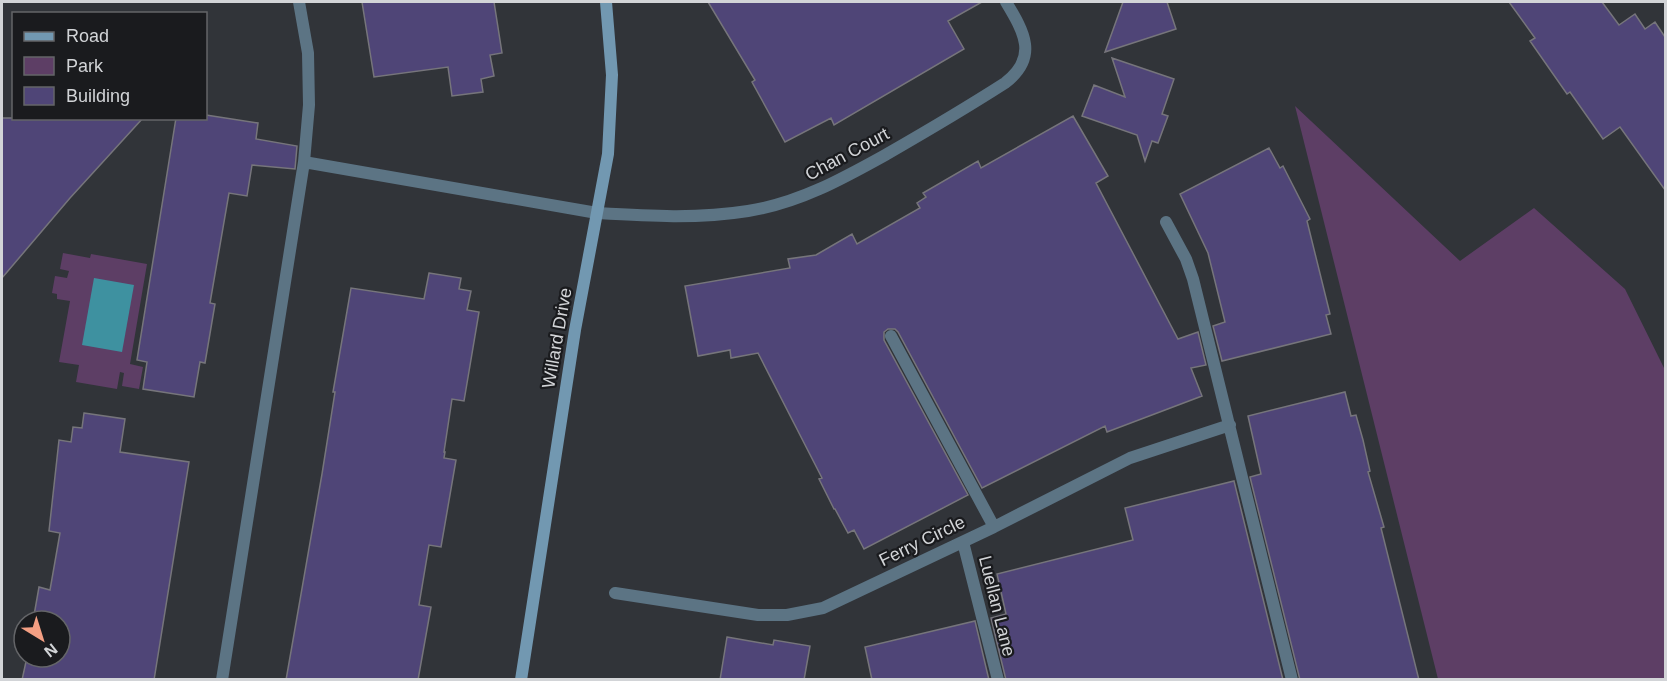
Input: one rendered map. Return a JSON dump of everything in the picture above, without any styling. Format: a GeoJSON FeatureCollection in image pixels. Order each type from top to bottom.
{"type":"FeatureCollection","features":[{"type":"Feature","properties":{"kind":"street"},"geometry":{"type":"LineString","coordinates":[[222,680],[304,162],[309,114],[308,53],[299,2]]}},
{"type":"Feature","properties":{"kind":"street","name":"Willard Drive"},"geometry":{"type":"LineString","coordinates":[[521,680],[575,330],[608,154],[612,75],[606,2]]}},
{"type":"Feature","properties":{"kind":"street","name":"Chan Court"},"geometry":{"type":"LineString","coordinates":[[304,162],[597,213],[683,217],[750,211],[786,203],[834,183],[937,125],[1015,75],[1025,57],[1026,44],[1023,32],[1006,2]]}},
{"type":"Feature","properties":{"kind":"street"},"geometry":{"type":"LineString","coordinates":[[1166,222],[1193,279],[1292,680]]}},
{"type":"Feature","properties":{"kind":"street"},"geometry":{"type":"LineString","coordinates":[[891,336],[993,527]]}},
{"type":"Feature","properties":{"kind":"street","name":"Ferry Circle"},"geometry":{"type":"LineString","coordinates":[[615,593],[747,614],[788,615],[823,608],[963,542],[1130,458],[1230,425]]}},
{"type":"Feature","properties":{"kind":"street","name":"Luellan Lane"},"geometry":{"type":"LineString","coordinates":[[963,542],[998,680]]}},
{"type":"Feature","properties":{"kind":"green space"},"geometry":{"type":"Polygon","coordinates":[[[1295,106],[1460,261],[1534,208],[1625,289],[1665,370],[1665,679],[1438,679],[1295,106]]]}},
{"type":"Feature","properties":{"kind":"green space"},"geometry":{"type":"Polygon","coordinates":[[[63,253],[90,258],[91,254],[147,264],[130,364],[143,367],[139,389],[122,386],[124,373],[120,372],[117,389],[76,382],[79,365],[59,362],[70,301],[57,299],[57,294],[52,293],[55,276],[67,278],[69,271],[60,269],[63,253]]]}},
{"type":"Feature","properties":{"kind":"water"},"geometry":{"type":"Polygon","coordinates":[[[94,278],[134,285],[122,352],[82,345],[94,278]]]}},
{"type":"Feature","properties":{"kind":"building"},"geometry":{"type":"Polygon","coordinates":[[[362,2],[494,2],[502,53],[490,55],[494,76],[481,79],[483,92],[452,96],[448,67],[374,77],[362,2]]]}},
{"type":"Feature","properties":{"kind":"building"},"geometry":{"type":"Polygon","coordinates":[[[708,2],[982,2],[948,21],[964,49],[834,125],[831,118],[785,142],[752,82],[755,80],[708,2]]]}},
{"type":"Feature","properties":{"kind":"building"},"geometry":{"type":"Polygon","coordinates":[[[1123,2],[1167,2],[1176,29],[1105,52],[1123,2]]]}},
{"type":"Feature","properties":{"kind":"building"},"geometry":{"type":"Polygon","coordinates":[[[1509,2],[1602,2],[1619,25],[1635,14],[1645,29],[1655,22],[1665,37],[1665,190],[1620,127],[1603,139],[1570,92],[1567,94],[1530,41],[1535,38],[1509,2]]]}},
{"type":"Feature","properties":{"kind":"building"},"geometry":{"type":"Polygon","coordinates":[[[1112,58],[1174,79],[1162,114],[1168,116],[1158,143],[1152,141],[1145,161],[1137,135],[1082,116],[1094,85],[1125,97],[1112,58]]]}},
{"type":"Feature","properties":{"kind":"building"},"geometry":{"type":"Polygon","coordinates":[[[207,115],[258,123],[256,139],[297,146],[295,169],[252,165],[247,196],[229,193],[210,303],[215,304],[205,363],[200,362],[194,397],[143,389],[147,362],[137,360],[176,120],[207,120],[207,115]]]}},
{"type":"Feature","properties":{"kind":"building"},"geometry":{"type":"Polygon","coordinates":[[[1073,116],[1108,176],[1096,183],[1178,339],[1198,332],[1206,365],[1191,368],[1202,396],[1107,432],[1105,426],[982,488],[898,332],[895,329],[888,329],[884,332],[884,340],[968,495],[864,549],[854,530],[848,533],[834,509],[819,479],[822,478],[758,353],[731,358],[730,350],[698,356],[685,286],[790,268],[788,259],[816,255],[852,234],[857,244],[920,208],[917,203],[926,197],[923,193],[978,161],[981,168],[1073,116]]]}},
{"type":"Feature","properties":{"kind":"building"},"geometry":{"type":"Polygon","coordinates":[[[2,118],[12,118],[12,120],[141,120],[70,198],[2,278],[2,118]]]}},
{"type":"Feature","properties":{"kind":"building"},"geometry":{"type":"Polygon","coordinates":[[[1269,148],[1280,168],[1283,166],[1310,219],[1307,221],[1330,314],[1326,315],[1331,334],[1222,361],[1213,326],[1225,322],[1208,253],[1180,194],[1269,148]]]}},
{"type":"Feature","properties":{"kind":"building"},"geometry":{"type":"Polygon","coordinates":[[[429,273],[461,278],[459,289],[471,291],[467,310],[479,312],[464,401],[452,399],[444,458],[456,460],[441,547],[429,545],[419,605],[431,607],[418,680],[286,680],[322,474],[351,288],[424,299],[429,273]]]}},
{"type":"Feature","properties":{"kind":"building"},"geometry":{"type":"Polygon","coordinates":[[[1345,392],[1351,416],[1356,415],[1363,440],[1370,471],[1368,472],[1384,527],[1381,528],[1419,680],[1300,680],[1250,477],[1261,474],[1248,416],[1345,392]]]}},
{"type":"Feature","properties":{"kind":"building"},"geometry":{"type":"Polygon","coordinates":[[[84,413],[125,419],[120,452],[189,462],[154,680],[22,680],[24,669],[72,669],[72,609],[35,609],[39,587],[50,590],[60,533],[49,531],[59,440],[71,442],[73,427],[82,428],[84,413]]]}},
{"type":"Feature","properties":{"kind":"building"},"geometry":{"type":"Polygon","coordinates":[[[1234,481],[1283,680],[1006,680],[991,618],[1006,614],[997,574],[1133,540],[1125,508],[1234,481]]]}},
{"type":"Feature","properties":{"kind":"building"},"geometry":{"type":"Polygon","coordinates":[[[975,621],[989,680],[872,680],[865,647],[975,621]]]}},
{"type":"Feature","properties":{"kind":"building"},"geometry":{"type":"Polygon","coordinates":[[[727,637],[773,645],[774,640],[810,646],[804,680],[720,680],[727,637]]]}}]}
